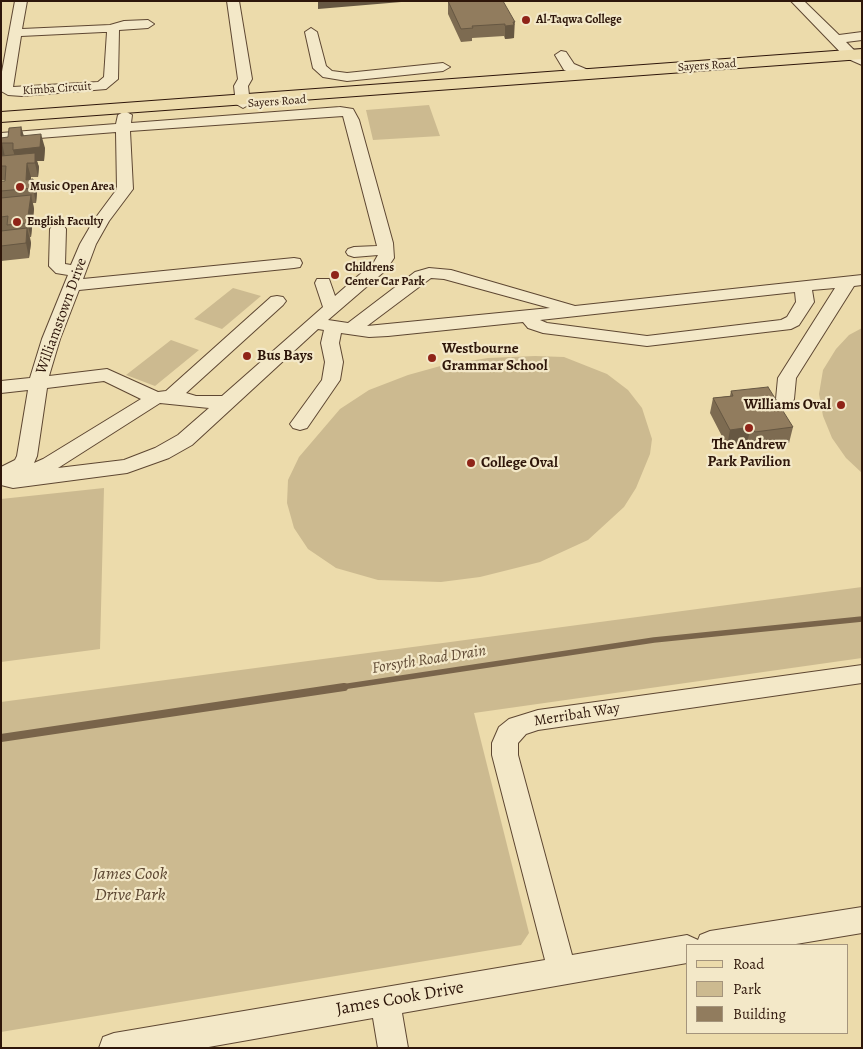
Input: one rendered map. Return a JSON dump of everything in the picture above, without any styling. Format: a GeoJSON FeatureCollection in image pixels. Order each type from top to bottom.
{"type":"FeatureCollection","features":[{"type":"Feature","properties":{"kind":"main road","name":"Sayers Road"},"geometry":{"type":"LineString","coordinates":[[1,116],[248,101],[415,83],[541,80],[562,67],[588,75],[859,56]]}},
{"type":"Feature","properties":{"kind":"main road","name":"Sayers Road"},"geometry":{"type":"LineString","coordinates":[[1,121],[124,120],[248,101]]}},
{"type":"Feature","properties":{"kind":"main road"},"geometry":{"type":"LineString","coordinates":[[19,116],[119,110],[124,120]]}},
{"type":"Feature","properties":{"kind":"street","name":"Kimba Circuit"},"geometry":{"type":"LineString","coordinates":[[21,1],[6,88],[8,91],[22,92],[101,86],[106,84],[111,79],[113,31],[110,29]]}},
{"type":"Feature","properties":{"kind":"street"},"geometry":{"type":"LineString","coordinates":[[233,1],[245,80],[253,85],[248,101]]}},
{"type":"Feature","properties":{"kind":"street"},"geometry":{"type":"LineString","coordinates":[[803,3],[849,38],[859,56]]}},
{"type":"Feature","properties":{"kind":"street"},"geometry":{"type":"LineString","coordinates":[[16,33],[110,29],[124,25],[148,24]]}},
{"type":"Feature","properties":{"kind":"street"},"geometry":{"type":"LineString","coordinates":[[311,32],[320,68],[328,74],[415,83],[443,68]]}},
{"type":"Feature","properties":{"kind":"street"},"geometry":{"type":"LineString","coordinates":[[1,137],[124,120],[348,112],[385,243],[386,258],[339,321],[330,344],[334,362],[331,380],[300,424]]}},
{"type":"Feature","properties":{"kind":"street","name":"Williamstown Drive"},"geometry":{"type":"LineString","coordinates":[[124,120],[125,189],[102,220],[75,278],[51,339],[38,383],[107,375],[163,398],[196,402],[227,402]]}},
{"type":"Feature","properties":{"kind":"street"},"geometry":{"type":"LineString","coordinates":[[58,229],[57,266],[75,278],[294,263]]}},
{"type":"Feature","properties":{"kind":"street"},"geometry":{"type":"LineString","coordinates":[[354,252],[385,250]]}},
{"type":"Feature","properties":{"kind":"street"},"geometry":{"type":"LineString","coordinates":[[3,478],[13,481],[127,466],[162,453],[185,440],[315,323],[339,321],[429,273],[445,274],[580,311]]}},
{"type":"Feature","properties":{"kind":"street"},"geometry":{"type":"LineString","coordinates":[[323,283],[326,296],[339,321],[369,332],[854,281]]}},
{"type":"Feature","properties":{"kind":"street"},"geometry":{"type":"LineString","coordinates":[[785,399],[787,378],[854,281]]}},
{"type":"Feature","properties":{"kind":"street"},"geometry":{"type":"LineString","coordinates":[[528,316],[534,324],[542,328],[647,341],[785,325],[793,322],[805,302],[803,287]]}},
{"type":"Feature","properties":{"kind":"street"},"geometry":{"type":"LineString","coordinates":[[3,478],[32,472],[50,464],[163,398],[277,301]]}},
{"type":"Feature","properties":{"kind":"street"},"geometry":{"type":"LineString","coordinates":[[1,387],[38,383],[27,456],[23,464],[3,478]]}},
{"type":"Feature","properties":{"kind":"street"},"geometry":{"type":"LineString","coordinates":[[196,402],[210,418]]}},
{"type":"Feature","properties":{"kind":"street"},"geometry":{"type":"LineString","coordinates":[[25,460],[58,441]]}},
{"type":"Feature","properties":{"kind":"street","name":"Merribah Way"},"geometry":{"type":"LineString","coordinates":[[562,970],[505,755],[505,743],[508,734],[518,726],[538,720],[862,674]]}},
{"type":"Feature","properties":{"kind":"street"},"geometry":{"type":"LineString","coordinates":[[716,944],[862,920]]}},
{"type":"Feature","properties":{"kind":"street","name":"James Cook Drive"},"geometry":{"type":"LineString","coordinates":[[114,1048],[686,949]]}},
{"type":"Feature","properties":{"kind":"street"},"geometry":{"type":"LineString","coordinates":[[385,1001],[393,1048]]}},
{"type":"Feature","properties":{"kind":"green space"},"geometry":{"type":"Polygon","coordinates":[[[429,105],[440,136],[373,140],[366,110],[429,105]]]}},
{"type":"Feature","properties":{"kind":"green space"},"geometry":{"type":"Polygon","coordinates":[[[233,288],[261,296],[222,329],[194,319],[233,288]]]}},
{"type":"Feature","properties":{"kind":"green space","name":"Williams Oval"},"geometry":{"type":"Polygon","coordinates":[[[862,328],[862,473],[846,458],[832,438],[823,416],[819,394],[823,370],[836,349],[849,335],[862,328]]]}},
{"type":"Feature","properties":{"kind":"green space"},"geometry":{"type":"Polygon","coordinates":[[[171,340],[199,350],[155,386],[126,375],[171,340]]]}},
{"type":"Feature","properties":{"kind":"green space","name":"College Oval"},"geometry":{"type":"Polygon","coordinates":[[[564,357],[607,374],[628,390],[642,408],[652,439],[650,454],[636,488],[624,507],[588,540],[540,562],[480,577],[441,582],[378,580],[336,568],[308,549],[294,528],[287,503],[288,480],[299,457],[340,409],[369,390],[408,375],[444,365],[488,358],[564,357]]]}},
{"type":"Feature","properties":{"kind":"green space"},"geometry":{"type":"Polygon","coordinates":[[[104,488],[100,649],[1,662],[1,499],[104,488]]]}},
{"type":"Feature","properties":{"kind":"green space","name":"James Cook Drive Park"},"geometry":{"type":"Polygon","coordinates":[[[862,587],[862,658],[474,713],[529,933],[521,945],[1,1032],[1,702],[862,587]]]}},
{"type":"Feature","properties":{"kind":"building"},"geometry":{"type":"Polygon","coordinates":[[[448,1],[503,1],[515,22],[513,22],[514,25],[472,26],[473,28],[461,29],[448,1]]]}},
{"type":"Feature","properties":{"kind":"building"},"geometry":{"type":"Polygon","coordinates":[[[21,127],[21,136],[41,134],[40,147],[13,150],[13,143],[2,143],[1,147],[1,138],[8,137],[9,128],[21,127]]]}},
{"type":"Feature","properties":{"kind":"building"},"geometry":{"type":"Polygon","coordinates":[[[35,153],[35,163],[27,163],[26,180],[33,179],[33,188],[1,191],[1,181],[5,181],[6,166],[1,166],[1,156],[35,153]]]}},
{"type":"Feature","properties":{"kind":"building"},"geometry":{"type":"Polygon","coordinates":[[[31,195],[27,223],[7,225],[8,216],[1,217],[1,198],[31,195]]]}},
{"type":"Feature","properties":{"kind":"building"},"geometry":{"type":"Polygon","coordinates":[[[27,228],[26,243],[1,246],[1,231],[27,228]]]}},
{"type":"Feature","properties":{"kind":"building"},"geometry":{"type":"Polygon","coordinates":[[[768,387],[793,427],[755,432],[751,427],[730,430],[713,398],[733,396],[731,391],[768,387]]]}},
{"type":"Feature","properties":{"kind":"waterway","name":"Forsyth Road Drain"},"geometry":{"type":"LineString","coordinates":[[335,688],[654,640],[862,619]]}},
{"type":"Feature","properties":{"kind":"waterway","name":"Forsyth Road Drain"},"geometry":{"type":"LineString","coordinates":[[1,738],[344,687]]}},
{"type":"Feature","properties":{"kind":"place","name":"Al-Taqwa College"},"geometry":{"type":"Point","coordinates":[526,20]}},
{"type":"Feature","properties":{"kind":"place","name":"Music Open Area"},"geometry":{"type":"Point","coordinates":[20,187]}},
{"type":"Feature","properties":{"kind":"place","name":"English Faculty"},"geometry":{"type":"Point","coordinates":[17,222]}},
{"type":"Feature","properties":{"kind":"place","name":"Childrens Center Car Park"},"geometry":{"type":"Point","coordinates":[335,275]}},
{"type":"Feature","properties":{"kind":"place","name":"Bus Bays"},"geometry":{"type":"Point","coordinates":[247,356]}},
{"type":"Feature","properties":{"kind":"place","name":"Westbourne Grammar School"},"geometry":{"type":"Point","coordinates":[432,358]}},
{"type":"Feature","properties":{"kind":"place","name":"Williams Oval"},"geometry":{"type":"Point","coordinates":[841,405]}},
{"type":"Feature","properties":{"kind":"place","name":"The Andrew Park Pavilion"},"geometry":{"type":"Point","coordinates":[749,428]}},
{"type":"Feature","properties":{"kind":"place","name":"College Oval"},"geometry":{"type":"Point","coordinates":[471,463]}}]}
